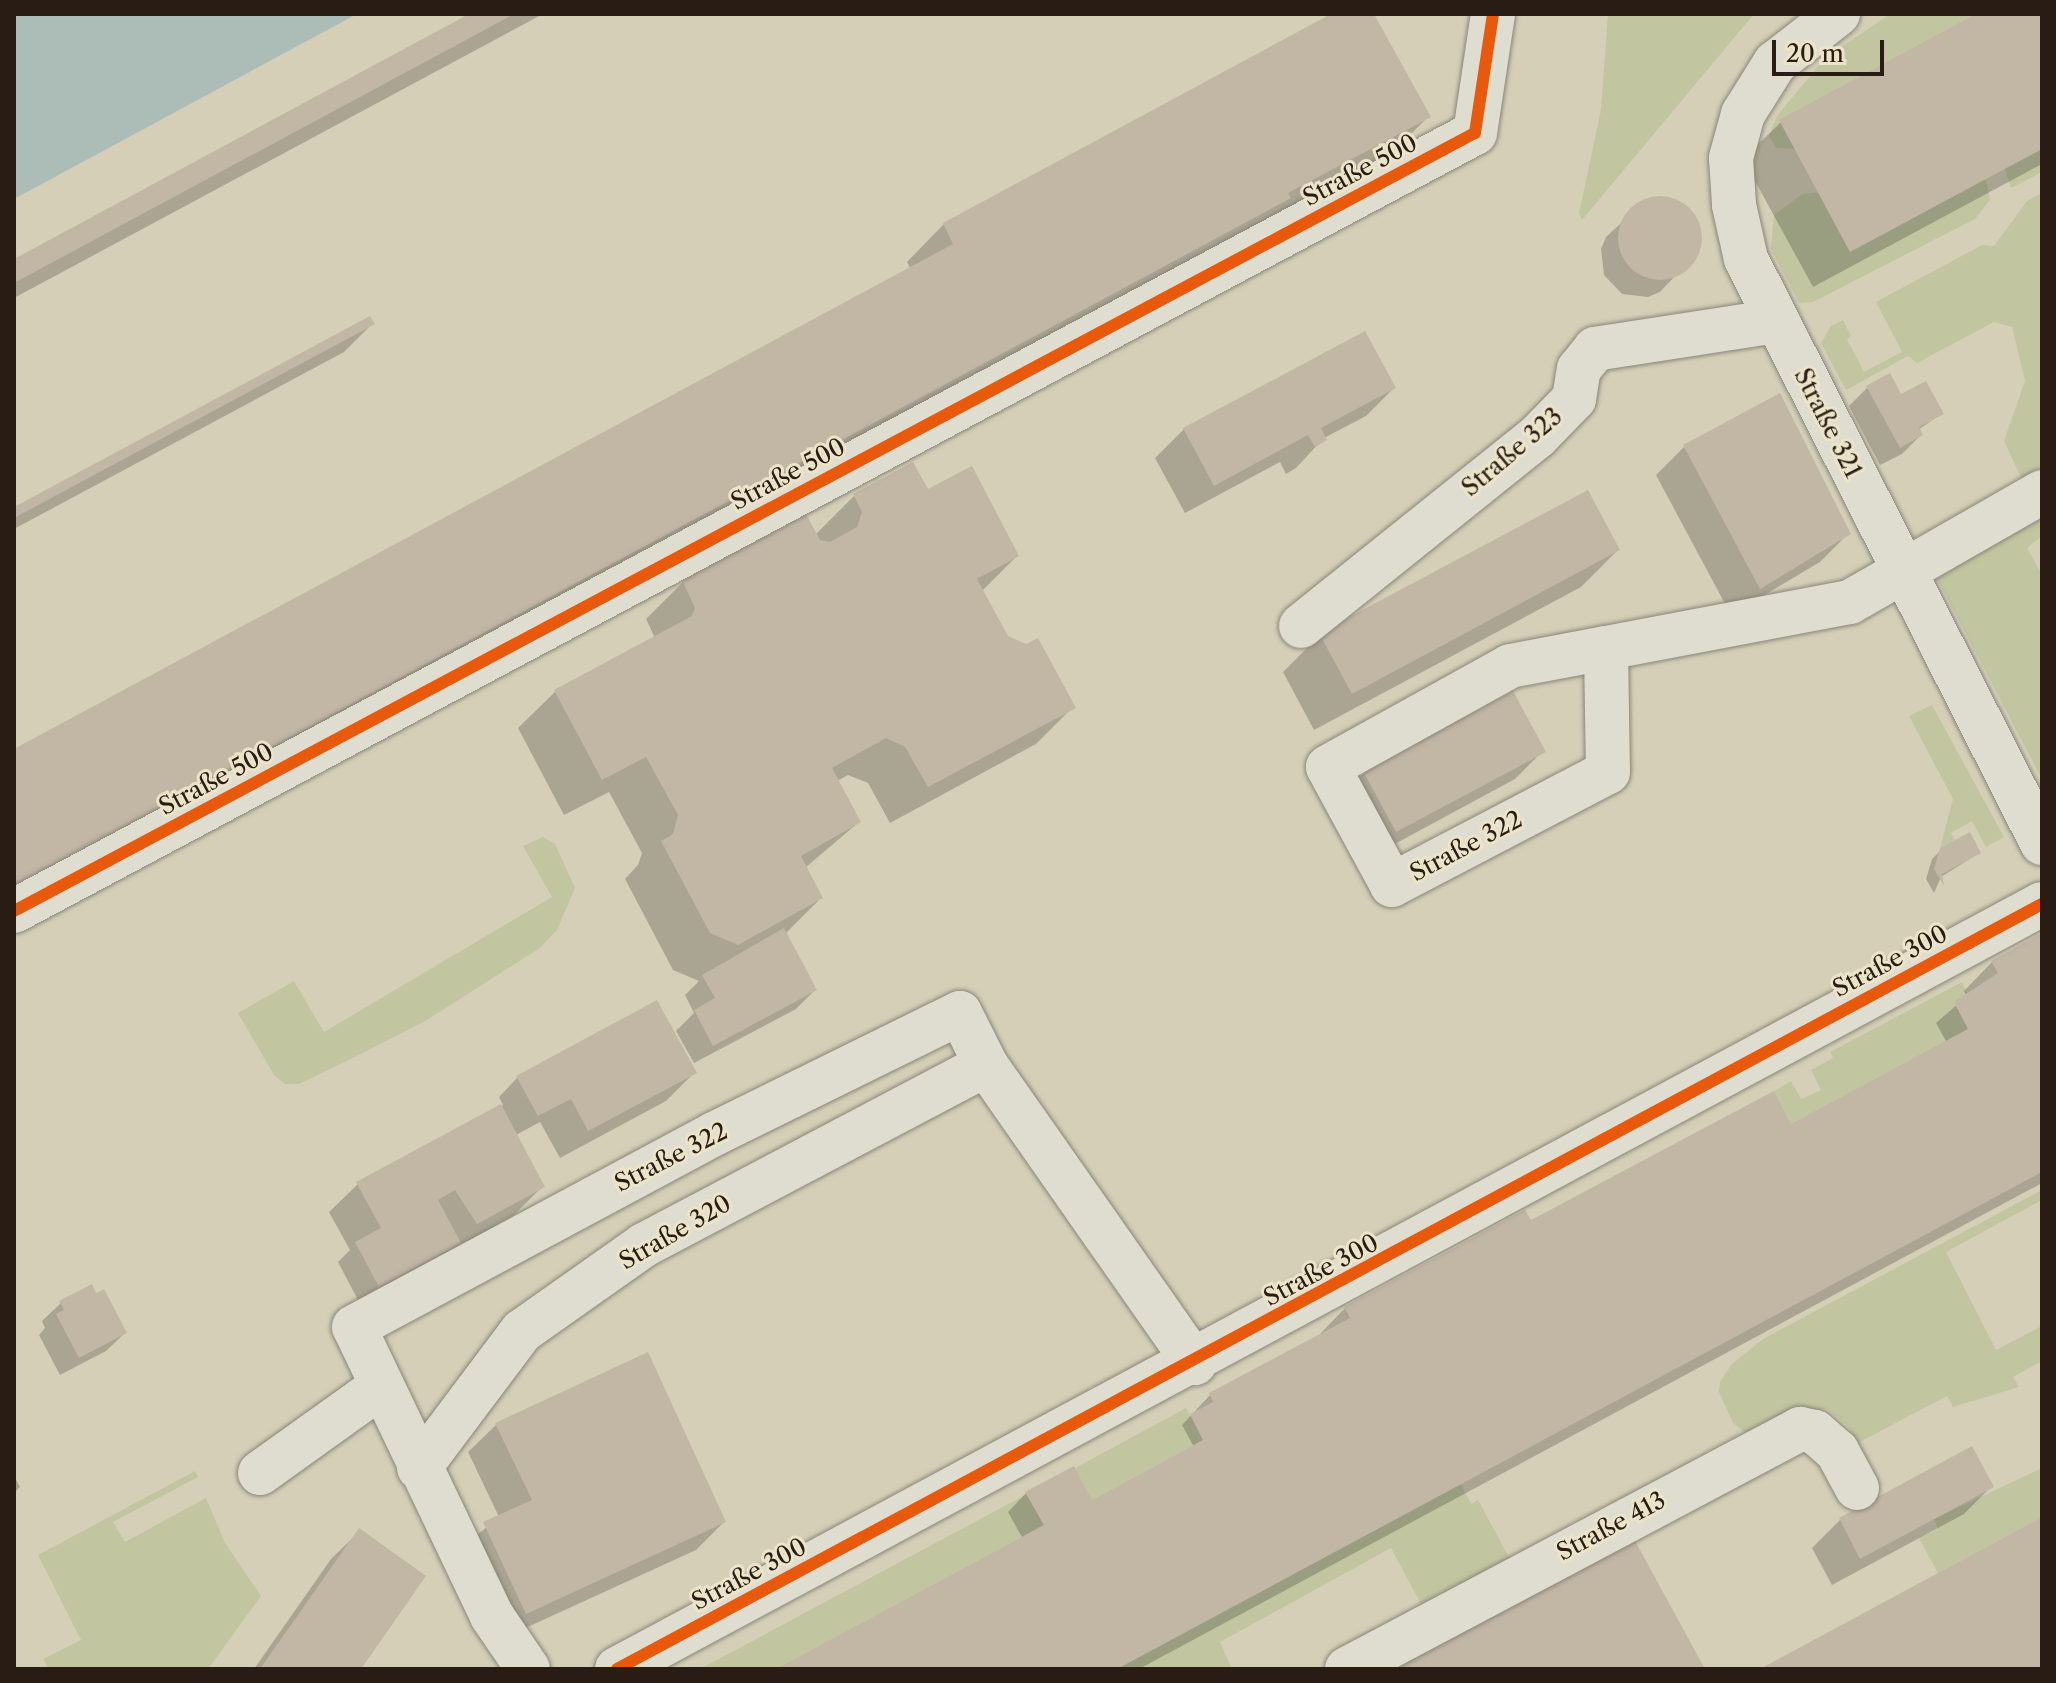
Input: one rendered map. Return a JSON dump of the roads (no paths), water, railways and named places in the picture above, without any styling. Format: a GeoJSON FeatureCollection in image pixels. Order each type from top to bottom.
{"type":"FeatureCollection","features":[{"type":"Feature","properties":{"kind":"street","name":"Straße 500"},"geometry":{"type":"LineString","coordinates":[[14,911],[1475,133],[1493,14]]}},
{"type":"Feature","properties":{"kind":"street","name":"Straße 321"},"geometry":{"type":"LineString","coordinates":[[1825,17],[1775,63],[1743,114],[1731,158],[1734,205],[1746,259],[2042,843]]}},
{"type":"Feature","properties":{"kind":"street","name":"Straße 323"},"geometry":{"type":"LineString","coordinates":[[1301,626],[1537,437],[1574,399],[1579,369],[1595,349],[1776,321]]}},
{"type":"Feature","properties":{"kind":"street","name":"Straße 322"},"geometry":{"type":"LineString","coordinates":[[1606,648],[1608,772],[1392,885],[1328,767],[1510,666],[1850,602],[1902,568],[2042,492]]}},
{"type":"Feature","properties":{"kind":"street","name":"Straße 300"},"geometry":{"type":"LineString","coordinates":[[617,1669],[1195,1363],[2042,904]]}},
{"type":"Feature","properties":{"kind":"street","name":"Straße 322"},"geometry":{"type":"LineString","coordinates":[[528,1669],[492,1616],[354,1327],[522,1234],[960,1013],[986,1065],[1195,1363]]}},
{"type":"Feature","properties":{"kind":"street","name":"Straße 320"},"geometry":{"type":"LineString","coordinates":[[419,1468],[522,1331],[644,1245],[986,1065]]}},
{"type":"Feature","properties":{"kind":"street"},"geometry":{"type":"LineString","coordinates":[[260,1473],[380,1387]]}},
{"type":"Feature","properties":{"kind":"street","name":"Straße 413"},"geometry":{"type":"LineString","coordinates":[[1347,1669],[1800,1429],[1815,1432],[1837,1451],[1857,1488]]}}]}
